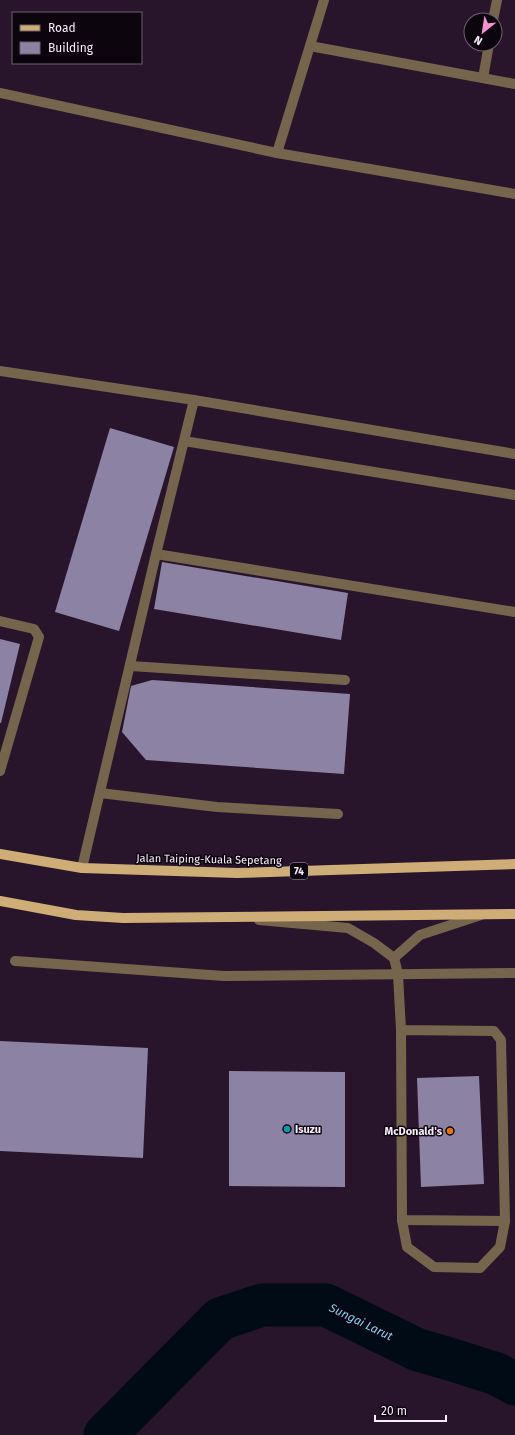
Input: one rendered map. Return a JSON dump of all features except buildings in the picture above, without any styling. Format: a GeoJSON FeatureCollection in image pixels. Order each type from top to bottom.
{"type":"FeatureCollection","features":[{"type":"Feature","properties":{"kind":"main road","name":"Jalan Taiping-Kuala Sepetang"},"geometry":{"type":"LineString","coordinates":[[0,854],[82,868],[237,873],[515,864]]}},
{"type":"Feature","properties":{"kind":"main road"},"geometry":{"type":"LineString","coordinates":[[0,902],[76,915],[123,918],[515,914]]}},
{"type":"Feature","properties":{"kind":"street"},"geometry":{"type":"LineString","coordinates":[[277,153],[324,0]]}},
{"type":"Feature","properties":{"kind":"street"},"geometry":{"type":"LineString","coordinates":[[495,12],[497,0]]}},
{"type":"Feature","properties":{"kind":"street"},"geometry":{"type":"LineString","coordinates":[[310,46],[515,84]]}},
{"type":"Feature","properties":{"kind":"street"},"geometry":{"type":"LineString","coordinates":[[483,78],[488,52]]}},
{"type":"Feature","properties":{"kind":"street"},"geometry":{"type":"LineString","coordinates":[[0,93],[277,153],[515,194]]}},
{"type":"Feature","properties":{"kind":"street"},"geometry":{"type":"LineString","coordinates":[[0,371],[194,400],[515,454]]}},
{"type":"Feature","properties":{"kind":"street"},"geometry":{"type":"LineString","coordinates":[[82,868],[194,400]]}},
{"type":"Feature","properties":{"kind":"street"},"geometry":{"type":"LineString","coordinates":[[184,441],[515,495]]}},
{"type":"Feature","properties":{"kind":"street"},"geometry":{"type":"LineString","coordinates":[[156,554],[515,612]]}},
{"type":"Feature","properties":{"kind":"street"},"geometry":{"type":"LineString","coordinates":[[0,621],[34,629],[39,637],[0,772]]}},
{"type":"Feature","properties":{"kind":"street"},"geometry":{"type":"LineString","coordinates":[[131,666],[345,680]]}},
{"type":"Feature","properties":{"kind":"street"},"geometry":{"type":"LineString","coordinates":[[100,793],[217,807],[338,814]]}},
{"type":"Feature","properties":{"kind":"street"},"geometry":{"type":"LineString","coordinates":[[394,958],[420,936],[485,914]]}},
{"type":"Feature","properties":{"kind":"street"},"geometry":{"type":"LineString","coordinates":[[227,918],[348,928],[374,943],[394,958],[398,974],[401,1030],[402,1220],[407,1247],[434,1267],[480,1268],[500,1247],[505,1221],[501,1040],[494,1031],[401,1030]]}},
{"type":"Feature","properties":{"kind":"street"},"geometry":{"type":"LineString","coordinates":[[15,962],[224,976],[515,973]]}},
{"type":"Feature","properties":{"kind":"street"},"geometry":{"type":"LineString","coordinates":[[402,1220],[505,1221]]}},
{"type":"Feature","properties":{"kind":"waterway","name":"Sungai Larut"},"geometry":{"type":"LineString","coordinates":[[105,1435],[220,1319],[262,1305],[326,1305],[418,1350],[497,1374],[515,1384]]}},
{"type":"Feature","properties":{"kind":"place","name":"Isuzu"},"geometry":{"type":"Point","coordinates":[287,1129]}},
{"type":"Feature","properties":{"kind":"place","name":"McDonald's"},"geometry":{"type":"Point","coordinates":[450,1131]}}]}
